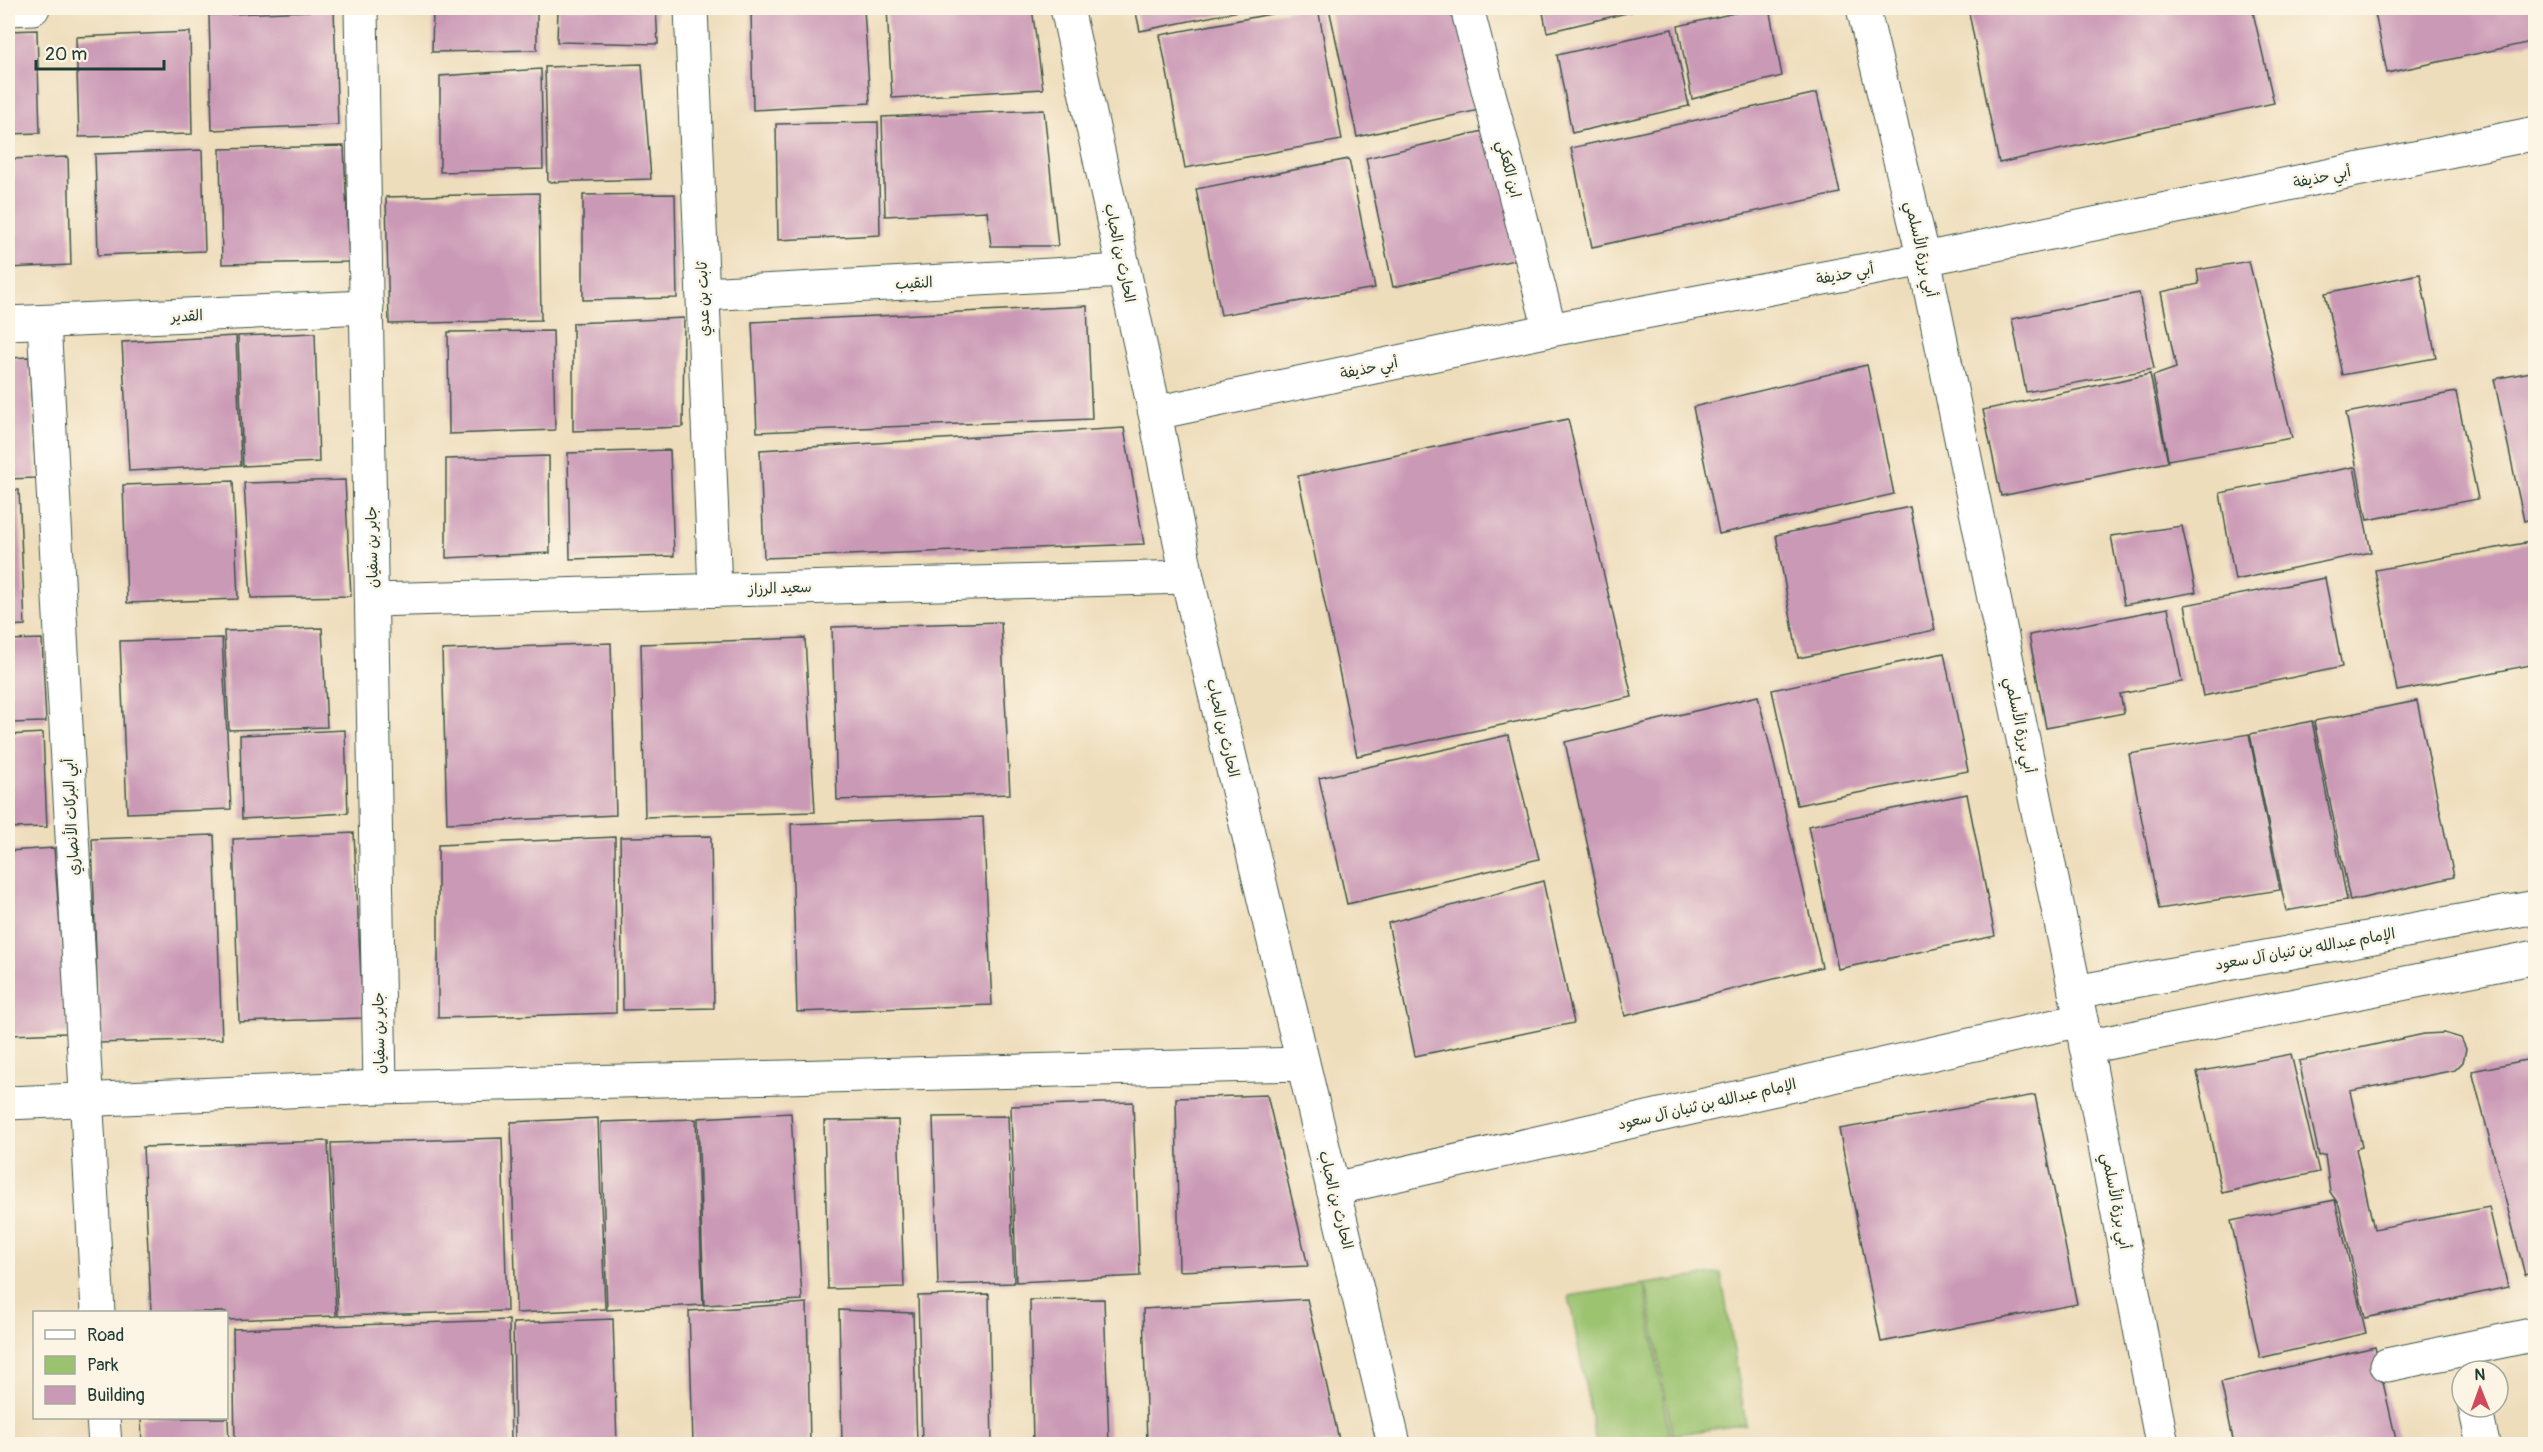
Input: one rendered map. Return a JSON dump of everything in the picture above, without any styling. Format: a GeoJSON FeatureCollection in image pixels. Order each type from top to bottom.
{"type":"FeatureCollection","features":[{"type":"Feature","properties":{"kind":"street"},"geometry":{"type":"LineString","coordinates":[[8,9],[33,8]]}},
{"type":"Feature","properties":{"kind":"street","name":"جابر بن سفيان"},"geometry":{"type":"LineString","coordinates":[[361,8],[380,1087]]}},
{"type":"Feature","properties":{"kind":"street","name":"ثابت بن عدي"},"geometry":{"type":"LineString","coordinates":[[691,8],[715,590]]}},
{"type":"Feature","properties":{"kind":"street","name":"الحارث بن الحباب"},"geometry":{"type":"LineString","coordinates":[[1067,8],[1155,413],[1187,577],[1394,1444]]}},
{"type":"Feature","properties":{"kind":"street","name":"ابن الكعكي"},"geometry":{"type":"LineString","coordinates":[[1467,8],[1550,330]]}},
{"type":"Feature","properties":{"kind":"street","name":"أبي برزة الأسلمي"},"geometry":{"type":"LineString","coordinates":[[1863,8],[1924,259],[2081,1020],[2162,1444]]}},
{"type":"Feature","properties":{"kind":"street","name":"أبي حذيفة"},"geometry":{"type":"LineString","coordinates":[[1155,413],[1550,330],[1924,259],[2535,133]]}},
{"type":"Feature","properties":{"kind":"street","name":"النقيب"},"geometry":{"type":"LineString","coordinates":[[703,294],[1124,271]]}},
{"type":"Feature","properties":{"kind":"street","name":"القدير"},"geometry":{"type":"LineString","coordinates":[[8,323],[367,307]]}},
{"type":"Feature","properties":{"kind":"street","name":"أبي البركات الأنصاري"},"geometry":{"type":"LineString","coordinates":[[44,322],[98,1311]]}},
{"type":"Feature","properties":{"kind":"street","name":"سعيد الرزاز"},"geometry":{"type":"LineString","coordinates":[[373,600],[1187,577]]}},
{"type":"Feature","properties":{"kind":"street","name":"الإمام عبدالله بن ثنيان آل سعود"},"geometry":{"type":"LineString","coordinates":[[1333,1190],[2081,1020],[2535,907]]}},
{"type":"Feature","properties":{"kind":"street","name":"الإمام عبدالله بن ثنيان آل سعود"},"geometry":{"type":"LineString","coordinates":[[2081,1020],[2535,957]]}},
{"type":"Feature","properties":{"kind":"street"},"geometry":{"type":"LineString","coordinates":[[8,1103],[380,1087],[1302,1064]]}},
{"type":"Feature","properties":{"kind":"street"},"geometry":{"type":"LineString","coordinates":[[2467,1359],[2535,1334]]}},
{"type":"Feature","properties":{"kind":"street"},"geometry":{"type":"LineString","coordinates":[[2387,1365],[2450,1361]]}},
{"type":"Feature","properties":{"kind":"street"},"geometry":{"type":"LineString","coordinates":[[104,1419],[105,1444]]}},
{"type":"Feature","properties":{"kind":"street"},"geometry":{"type":"LineString","coordinates":[[2478,1419],[2483,1444]]}},
{"type":"Feature","properties":{"kind":"green space"},"geometry":{"type":"Polygon","coordinates":[[[1721,1273],[1746,1424],[1672,1435],[1646,1284],[1721,1273]]]}},
{"type":"Feature","properties":{"kind":"green space"},"geometry":{"type":"Polygon","coordinates":[[[1644,1284],[1669,1435],[1612,1444],[1596,1444],[1569,1296],[1644,1284]]]}},
{"type":"Feature","properties":{"kind":"building"},"geometry":{"type":"Polygon","coordinates":[[[433,8],[537,8],[537,50],[432,52],[433,8]]]}},
{"type":"Feature","properties":{"kind":"building"},"geometry":{"type":"Polygon","coordinates":[[[558,8],[656,8],[658,44],[557,42],[558,8]]]}},
{"type":"Feature","properties":{"kind":"building"},"geometry":{"type":"Polygon","coordinates":[[[751,8],[864,8],[870,103],[753,110],[751,8]]]}},
{"type":"Feature","properties":{"kind":"building"},"geometry":{"type":"Polygon","coordinates":[[[887,8],[1032,8],[1043,89],[892,98],[887,8]]]}},
{"type":"Feature","properties":{"kind":"building"},"geometry":{"type":"Polygon","coordinates":[[[1135,8],[1249,8],[1249,9],[1140,31],[1135,8]]]}},
{"type":"Feature","properties":{"kind":"building"},"geometry":{"type":"Polygon","coordinates":[[[1302,8],[1318,8],[1342,140],[1185,168],[1160,35],[1302,8]]]}},
{"type":"Feature","properties":{"kind":"building"},"geometry":{"type":"Polygon","coordinates":[[[1329,8],[1459,8],[1479,110],[1357,137],[1329,8]]]}},
{"type":"Feature","properties":{"kind":"building"},"geometry":{"type":"Polygon","coordinates":[[[1542,8],[1630,8],[1631,12],[1547,32],[1542,8]]]}},
{"type":"Feature","properties":{"kind":"building"},"geometry":{"type":"Polygon","coordinates":[[[1756,8],[1769,8],[1782,76],[1692,99],[1678,26],[1756,8]]]}},
{"type":"Feature","properties":{"kind":"building"},"geometry":{"type":"Polygon","coordinates":[[[1968,8],[2252,8],[2274,103],[1999,163],[1968,8]]]}},
{"type":"Feature","properties":{"kind":"building"},"geometry":{"type":"Polygon","coordinates":[[[2374,8],[2536,8],[2536,41],[2387,73],[2374,8]]]}},
{"type":"Feature","properties":{"kind":"building"},"geometry":{"type":"Polygon","coordinates":[[[334,10],[338,125],[212,130],[209,15],[334,10]]]}},
{"type":"Feature","properties":{"kind":"building"},"geometry":{"type":"Polygon","coordinates":[[[1672,29],[1689,106],[1572,133],[1557,55],[1672,29]]]}},
{"type":"Feature","properties":{"kind":"building"},"geometry":{"type":"Polygon","coordinates":[[[37,30],[40,133],[8,134],[8,31],[37,30]]]}},
{"type":"Feature","properties":{"kind":"building"},"geometry":{"type":"Polygon","coordinates":[[[190,32],[192,134],[79,137],[76,37],[190,32]]]}},
{"type":"Feature","properties":{"kind":"building"},"geometry":{"type":"Polygon","coordinates":[[[642,64],[651,179],[548,182],[545,67],[642,64]]]}},
{"type":"Feature","properties":{"kind":"building"},"geometry":{"type":"Polygon","coordinates":[[[541,69],[543,169],[440,172],[440,76],[541,69]]]}},
{"type":"Feature","properties":{"kind":"building"},"geometry":{"type":"Polygon","coordinates":[[[1817,93],[1840,193],[1592,247],[1571,148],[1817,93]]]}},
{"type":"Feature","properties":{"kind":"building"},"geometry":{"type":"Polygon","coordinates":[[[1044,110],[1058,246],[991,246],[987,211],[885,216],[882,117],[1044,110]]]}},
{"type":"Feature","properties":{"kind":"building"},"geometry":{"type":"Polygon","coordinates":[[[878,122],[880,235],[778,240],[776,124],[878,122]]]}},
{"type":"Feature","properties":{"kind":"building"},"geometry":{"type":"Polygon","coordinates":[[[1492,129],[1519,259],[1393,287],[1366,158],[1492,129]]]}},
{"type":"Feature","properties":{"kind":"building"},"geometry":{"type":"Polygon","coordinates":[[[344,146],[349,262],[222,264],[220,149],[344,146]]]}},
{"type":"Feature","properties":{"kind":"building"},"geometry":{"type":"Polygon","coordinates":[[[202,150],[205,251],[98,255],[95,154],[202,150]]]}},
{"type":"Feature","properties":{"kind":"building"},"geometry":{"type":"Polygon","coordinates":[[[68,157],[71,265],[8,268],[8,159],[68,157]]]}},
{"type":"Feature","properties":{"kind":"building"},"geometry":{"type":"Polygon","coordinates":[[[1349,159],[1375,288],[1221,315],[1196,189],[1349,159]]]}},
{"type":"Feature","properties":{"kind":"building"},"geometry":{"type":"Polygon","coordinates":[[[539,193],[541,320],[389,324],[386,197],[539,193]]]}},
{"type":"Feature","properties":{"kind":"building"},"geometry":{"type":"Polygon","coordinates":[[[675,194],[677,298],[583,300],[583,195],[675,194]]]}},
{"type":"Feature","properties":{"kind":"building"},"geometry":{"type":"Polygon","coordinates":[[[2249,261],[2292,438],[2168,460],[2153,376],[2176,368],[2161,292],[2199,284],[2197,270],[2249,261]]]}},
{"type":"Feature","properties":{"kind":"building"},"geometry":{"type":"Polygon","coordinates":[[[2420,274],[2436,358],[2342,375],[2325,293],[2420,274]]]}},
{"type":"Feature","properties":{"kind":"building"},"geometry":{"type":"Polygon","coordinates":[[[2139,293],[2154,369],[2026,392],[2012,319],[2139,293]]]}},
{"type":"Feature","properties":{"kind":"building"},"geometry":{"type":"Polygon","coordinates":[[[1087,306],[1092,419],[757,432],[752,322],[1087,306]]]}},
{"type":"Feature","properties":{"kind":"building"},"geometry":{"type":"Polygon","coordinates":[[[684,318],[683,427],[573,431],[573,323],[684,318]]]}},
{"type":"Feature","properties":{"kind":"building"},"geometry":{"type":"Polygon","coordinates":[[[553,331],[555,430],[449,434],[448,332],[553,331]]]}},
{"type":"Feature","properties":{"kind":"building"},"geometry":{"type":"Polygon","coordinates":[[[315,333],[319,462],[243,466],[238,336],[315,333]]]}},
{"type":"Feature","properties":{"kind":"building"},"geometry":{"type":"Polygon","coordinates":[[[236,336],[241,465],[129,471],[122,342],[236,336]]]}},
{"type":"Feature","properties":{"kind":"building"},"geometry":{"type":"Polygon","coordinates":[[[29,357],[36,478],[8,479],[8,358],[29,357]]]}},
{"type":"Feature","properties":{"kind":"building"},"geometry":{"type":"Polygon","coordinates":[[[1867,365],[1894,494],[1719,534],[1693,407],[1867,365]]]}},
{"type":"Feature","properties":{"kind":"building"},"geometry":{"type":"Polygon","coordinates":[[[2536,371],[2536,518],[2524,521],[2494,379],[2536,371]]]}},
{"type":"Feature","properties":{"kind":"building"},"geometry":{"type":"Polygon","coordinates":[[[2150,374],[2168,462],[2001,496],[1983,410],[2150,374]]]}},
{"type":"Feature","properties":{"kind":"building"},"geometry":{"type":"Polygon","coordinates":[[[2456,392],[2478,499],[2367,520],[2346,413],[2456,392]]]}},
{"type":"Feature","properties":{"kind":"building"},"geometry":{"type":"Polygon","coordinates":[[[1568,419],[1632,697],[1357,756],[1298,476],[1568,419]]]}},
{"type":"Feature","properties":{"kind":"building"},"geometry":{"type":"Polygon","coordinates":[[[1124,428],[1144,544],[764,558],[760,450],[1124,428]]]}},
{"type":"Feature","properties":{"kind":"building"},"geometry":{"type":"Polygon","coordinates":[[[670,450],[674,556],[570,559],[568,453],[670,450]]]}},
{"type":"Feature","properties":{"kind":"building"},"geometry":{"type":"Polygon","coordinates":[[[549,456],[550,553],[446,558],[446,459],[549,456]]]}},
{"type":"Feature","properties":{"kind":"building"},"geometry":{"type":"Polygon","coordinates":[[[2354,467],[2371,552],[2235,580],[2220,493],[2354,467]]]}},
{"type":"Feature","properties":{"kind":"building"},"geometry":{"type":"Polygon","coordinates":[[[345,480],[351,596],[251,598],[244,483],[345,480]]]}},
{"type":"Feature","properties":{"kind":"building"},"geometry":{"type":"Polygon","coordinates":[[[233,481],[238,599],[127,603],[123,485],[233,481]]]}},
{"type":"Feature","properties":{"kind":"building"},"geometry":{"type":"Polygon","coordinates":[[[8,490],[19,490],[25,625],[8,626],[8,490]]]}},
{"type":"Feature","properties":{"kind":"building"},"geometry":{"type":"Polygon","coordinates":[[[1910,507],[1935,630],[1798,658],[1776,535],[1910,507]]]}},
{"type":"Feature","properties":{"kind":"building"},"geometry":{"type":"Polygon","coordinates":[[[2182,526],[2196,592],[2124,605],[2111,536],[2182,526]]]}},
{"type":"Feature","properties":{"kind":"building"},"geometry":{"type":"Polygon","coordinates":[[[2536,541],[2536,664],[2397,691],[2375,570],[2536,541]]]}},
{"type":"Feature","properties":{"kind":"building"},"geometry":{"type":"Polygon","coordinates":[[[2325,578],[2342,667],[2203,696],[2185,605],[2325,578]]]}},
{"type":"Feature","properties":{"kind":"building"},"geometry":{"type":"Polygon","coordinates":[[[2168,608],[2182,682],[2120,694],[2124,713],[2046,728],[2029,635],[2168,608]]]}},
{"type":"Feature","properties":{"kind":"building"},"geometry":{"type":"Polygon","coordinates":[[[1001,622],[1010,794],[837,800],[832,627],[1001,622]]]}},
{"type":"Feature","properties":{"kind":"building"},"geometry":{"type":"Polygon","coordinates":[[[322,628],[327,727],[229,730],[224,631],[322,628]]]}},
{"type":"Feature","properties":{"kind":"building"},"geometry":{"type":"Polygon","coordinates":[[[222,638],[231,809],[127,813],[120,641],[222,638]]]}},
{"type":"Feature","properties":{"kind":"building"},"geometry":{"type":"Polygon","coordinates":[[[805,638],[815,812],[645,817],[641,644],[805,638]]]}},
{"type":"Feature","properties":{"kind":"building"},"geometry":{"type":"Polygon","coordinates":[[[42,639],[46,722],[8,723],[8,640],[42,639]]]}},
{"type":"Feature","properties":{"kind":"building"},"geometry":{"type":"Polygon","coordinates":[[[611,643],[616,815],[447,823],[442,650],[611,643]]]}},
{"type":"Feature","properties":{"kind":"building"},"geometry":{"type":"Polygon","coordinates":[[[1944,653],[1968,771],[1797,805],[1772,690],[1944,653]]]}},
{"type":"Feature","properties":{"kind":"building"},"geometry":{"type":"Polygon","coordinates":[[[1758,696],[1822,967],[1625,1016],[1565,742],[1758,696]]]}},
{"type":"Feature","properties":{"kind":"building"},"geometry":{"type":"Polygon","coordinates":[[[2417,701],[2454,877],[2350,901],[2314,721],[2417,701]]]}},
{"type":"Feature","properties":{"kind":"building"},"geometry":{"type":"Polygon","coordinates":[[[2312,721],[2347,900],[2286,911],[2250,734],[2312,721]]]}},
{"type":"Feature","properties":{"kind":"building"},"geometry":{"type":"Polygon","coordinates":[[[345,730],[348,813],[242,819],[240,735],[345,730]]]}},
{"type":"Feature","properties":{"kind":"building"},"geometry":{"type":"Polygon","coordinates":[[[43,733],[47,827],[8,828],[8,735],[43,733]]]}},
{"type":"Feature","properties":{"kind":"building"},"geometry":{"type":"Polygon","coordinates":[[[2249,734],[2280,890],[2159,909],[2129,754],[2249,734]]]}},
{"type":"Feature","properties":{"kind":"building"},"geometry":{"type":"Polygon","coordinates":[[[1508,735],[1539,859],[1347,904],[1319,778],[1508,735]]]}},
{"type":"Feature","properties":{"kind":"building"},"geometry":{"type":"Polygon","coordinates":[[[1967,794],[1995,936],[1838,969],[1808,826],[1967,794]]]}},
{"type":"Feature","properties":{"kind":"building"},"geometry":{"type":"Polygon","coordinates":[[[983,817],[992,1005],[797,1012],[791,824],[983,817]]]}},
{"type":"Feature","properties":{"kind":"building"},"geometry":{"type":"Polygon","coordinates":[[[354,833],[363,1018],[239,1022],[233,839],[354,833]]]}},
{"type":"Feature","properties":{"kind":"building"},"geometry":{"type":"Polygon","coordinates":[[[214,835],[222,1039],[99,1043],[92,839],[214,835]]]}},
{"type":"Feature","properties":{"kind":"building"},"geometry":{"type":"Polygon","coordinates":[[[711,836],[714,1008],[623,1010],[620,837],[711,836]]]}},
{"type":"Feature","properties":{"kind":"building"},"geometry":{"type":"Polygon","coordinates":[[[615,837],[616,1013],[438,1018],[438,845],[615,837]]]}},
{"type":"Feature","properties":{"kind":"building"},"geometry":{"type":"Polygon","coordinates":[[[54,848],[68,1033],[8,1035],[8,851],[54,848]]]}},
{"type":"Feature","properties":{"kind":"building"},"geometry":{"type":"Polygon","coordinates":[[[1543,881],[1574,1023],[1415,1056],[1388,923],[1543,881]]]}},
{"type":"Feature","properties":{"kind":"building"},"geometry":{"type":"Polygon","coordinates":[[[2444,1033],[2461,1038],[2466,1049],[2463,1062],[2455,1070],[2350,1091],[2362,1147],[2356,1149],[2374,1229],[2489,1207],[2508,1287],[2365,1318],[2339,1205],[2330,1192],[2325,1155],[2319,1156],[2299,1061],[2424,1034],[2444,1033]]]}},
{"type":"Feature","properties":{"kind":"building"},"geometry":{"type":"Polygon","coordinates":[[[2291,1054],[2319,1172],[2222,1193],[2197,1072],[2291,1054]]]}},
{"type":"Feature","properties":{"kind":"building"},"geometry":{"type":"Polygon","coordinates":[[[2536,1058],[2536,1272],[2525,1275],[2472,1071],[2536,1058]]]}},
{"type":"Feature","properties":{"kind":"building"},"geometry":{"type":"Polygon","coordinates":[[[1267,1095],[1308,1266],[1179,1271],[1176,1098],[1267,1095]]]}},
{"type":"Feature","properties":{"kind":"building"},"geometry":{"type":"Polygon","coordinates":[[[2035,1095],[2077,1304],[1881,1342],[1839,1129],[2035,1095]]]}},
{"type":"Feature","properties":{"kind":"building"},"geometry":{"type":"Polygon","coordinates":[[[1133,1102],[1140,1276],[1016,1282],[1011,1106],[1133,1102]]]}},
{"type":"Feature","properties":{"kind":"building"},"geometry":{"type":"Polygon","coordinates":[[[791,1113],[802,1300],[704,1305],[698,1118],[791,1113]]]}},
{"type":"Feature","properties":{"kind":"building"},"geometry":{"type":"Polygon","coordinates":[[[1008,1116],[1014,1283],[938,1285],[933,1117],[1008,1116]]]}},
{"type":"Feature","properties":{"kind":"building"},"geometry":{"type":"Polygon","coordinates":[[[598,1118],[605,1309],[516,1313],[511,1122],[598,1118]]]}},
{"type":"Feature","properties":{"kind":"building"},"geometry":{"type":"Polygon","coordinates":[[[696,1119],[703,1305],[607,1310],[601,1122],[696,1119]]]}},
{"type":"Feature","properties":{"kind":"building"},"geometry":{"type":"Polygon","coordinates":[[[898,1120],[904,1287],[828,1289],[824,1121],[898,1120]]]}},
{"type":"Feature","properties":{"kind":"building"},"geometry":{"type":"Polygon","coordinates":[[[502,1138],[507,1311],[338,1316],[331,1143],[502,1138]]]}},
{"type":"Feature","properties":{"kind":"building"},"geometry":{"type":"Polygon","coordinates":[[[328,1141],[336,1316],[228,1320],[228,1311],[151,1311],[143,1147],[328,1141]]]}},
{"type":"Feature","properties":{"kind":"building"},"geometry":{"type":"Polygon","coordinates":[[[2335,1200],[2366,1333],[2260,1358],[2231,1221],[2335,1200]]]}},
{"type":"Feature","properties":{"kind":"building"},"geometry":{"type":"Polygon","coordinates":[[[989,1294],[992,1444],[922,1444],[918,1296],[989,1294]]]}},
{"type":"Feature","properties":{"kind":"building"},"geometry":{"type":"Polygon","coordinates":[[[1104,1299],[1109,1444],[1033,1444],[1030,1300],[1104,1299]]]}},
{"type":"Feature","properties":{"kind":"building"},"geometry":{"type":"Polygon","coordinates":[[[1307,1299],[1340,1444],[1147,1444],[1143,1309],[1307,1299]]]}},
{"type":"Feature","properties":{"kind":"building"},"geometry":{"type":"Polygon","coordinates":[[[807,1303],[810,1444],[693,1444],[689,1311],[807,1303]]]}},
{"type":"Feature","properties":{"kind":"building"},"geometry":{"type":"Polygon","coordinates":[[[839,1310],[913,1313],[917,1444],[842,1444],[839,1310]]]}},
{"type":"Feature","properties":{"kind":"building"},"geometry":{"type":"Polygon","coordinates":[[[613,1319],[617,1444],[515,1444],[513,1323],[613,1319]]]}},
{"type":"Feature","properties":{"kind":"building"},"geometry":{"type":"Polygon","coordinates":[[[509,1320],[511,1444],[235,1444],[233,1329],[509,1320]]]}},
{"type":"Feature","properties":{"kind":"building"},"geometry":{"type":"Polygon","coordinates":[[[2375,1347],[2397,1444],[2234,1444],[2221,1382],[2375,1347]]]}},
{"type":"Feature","properties":{"kind":"building"},"geometry":{"type":"Polygon","coordinates":[[[228,1418],[229,1444],[142,1444],[141,1419],[228,1418]]]}}]}
